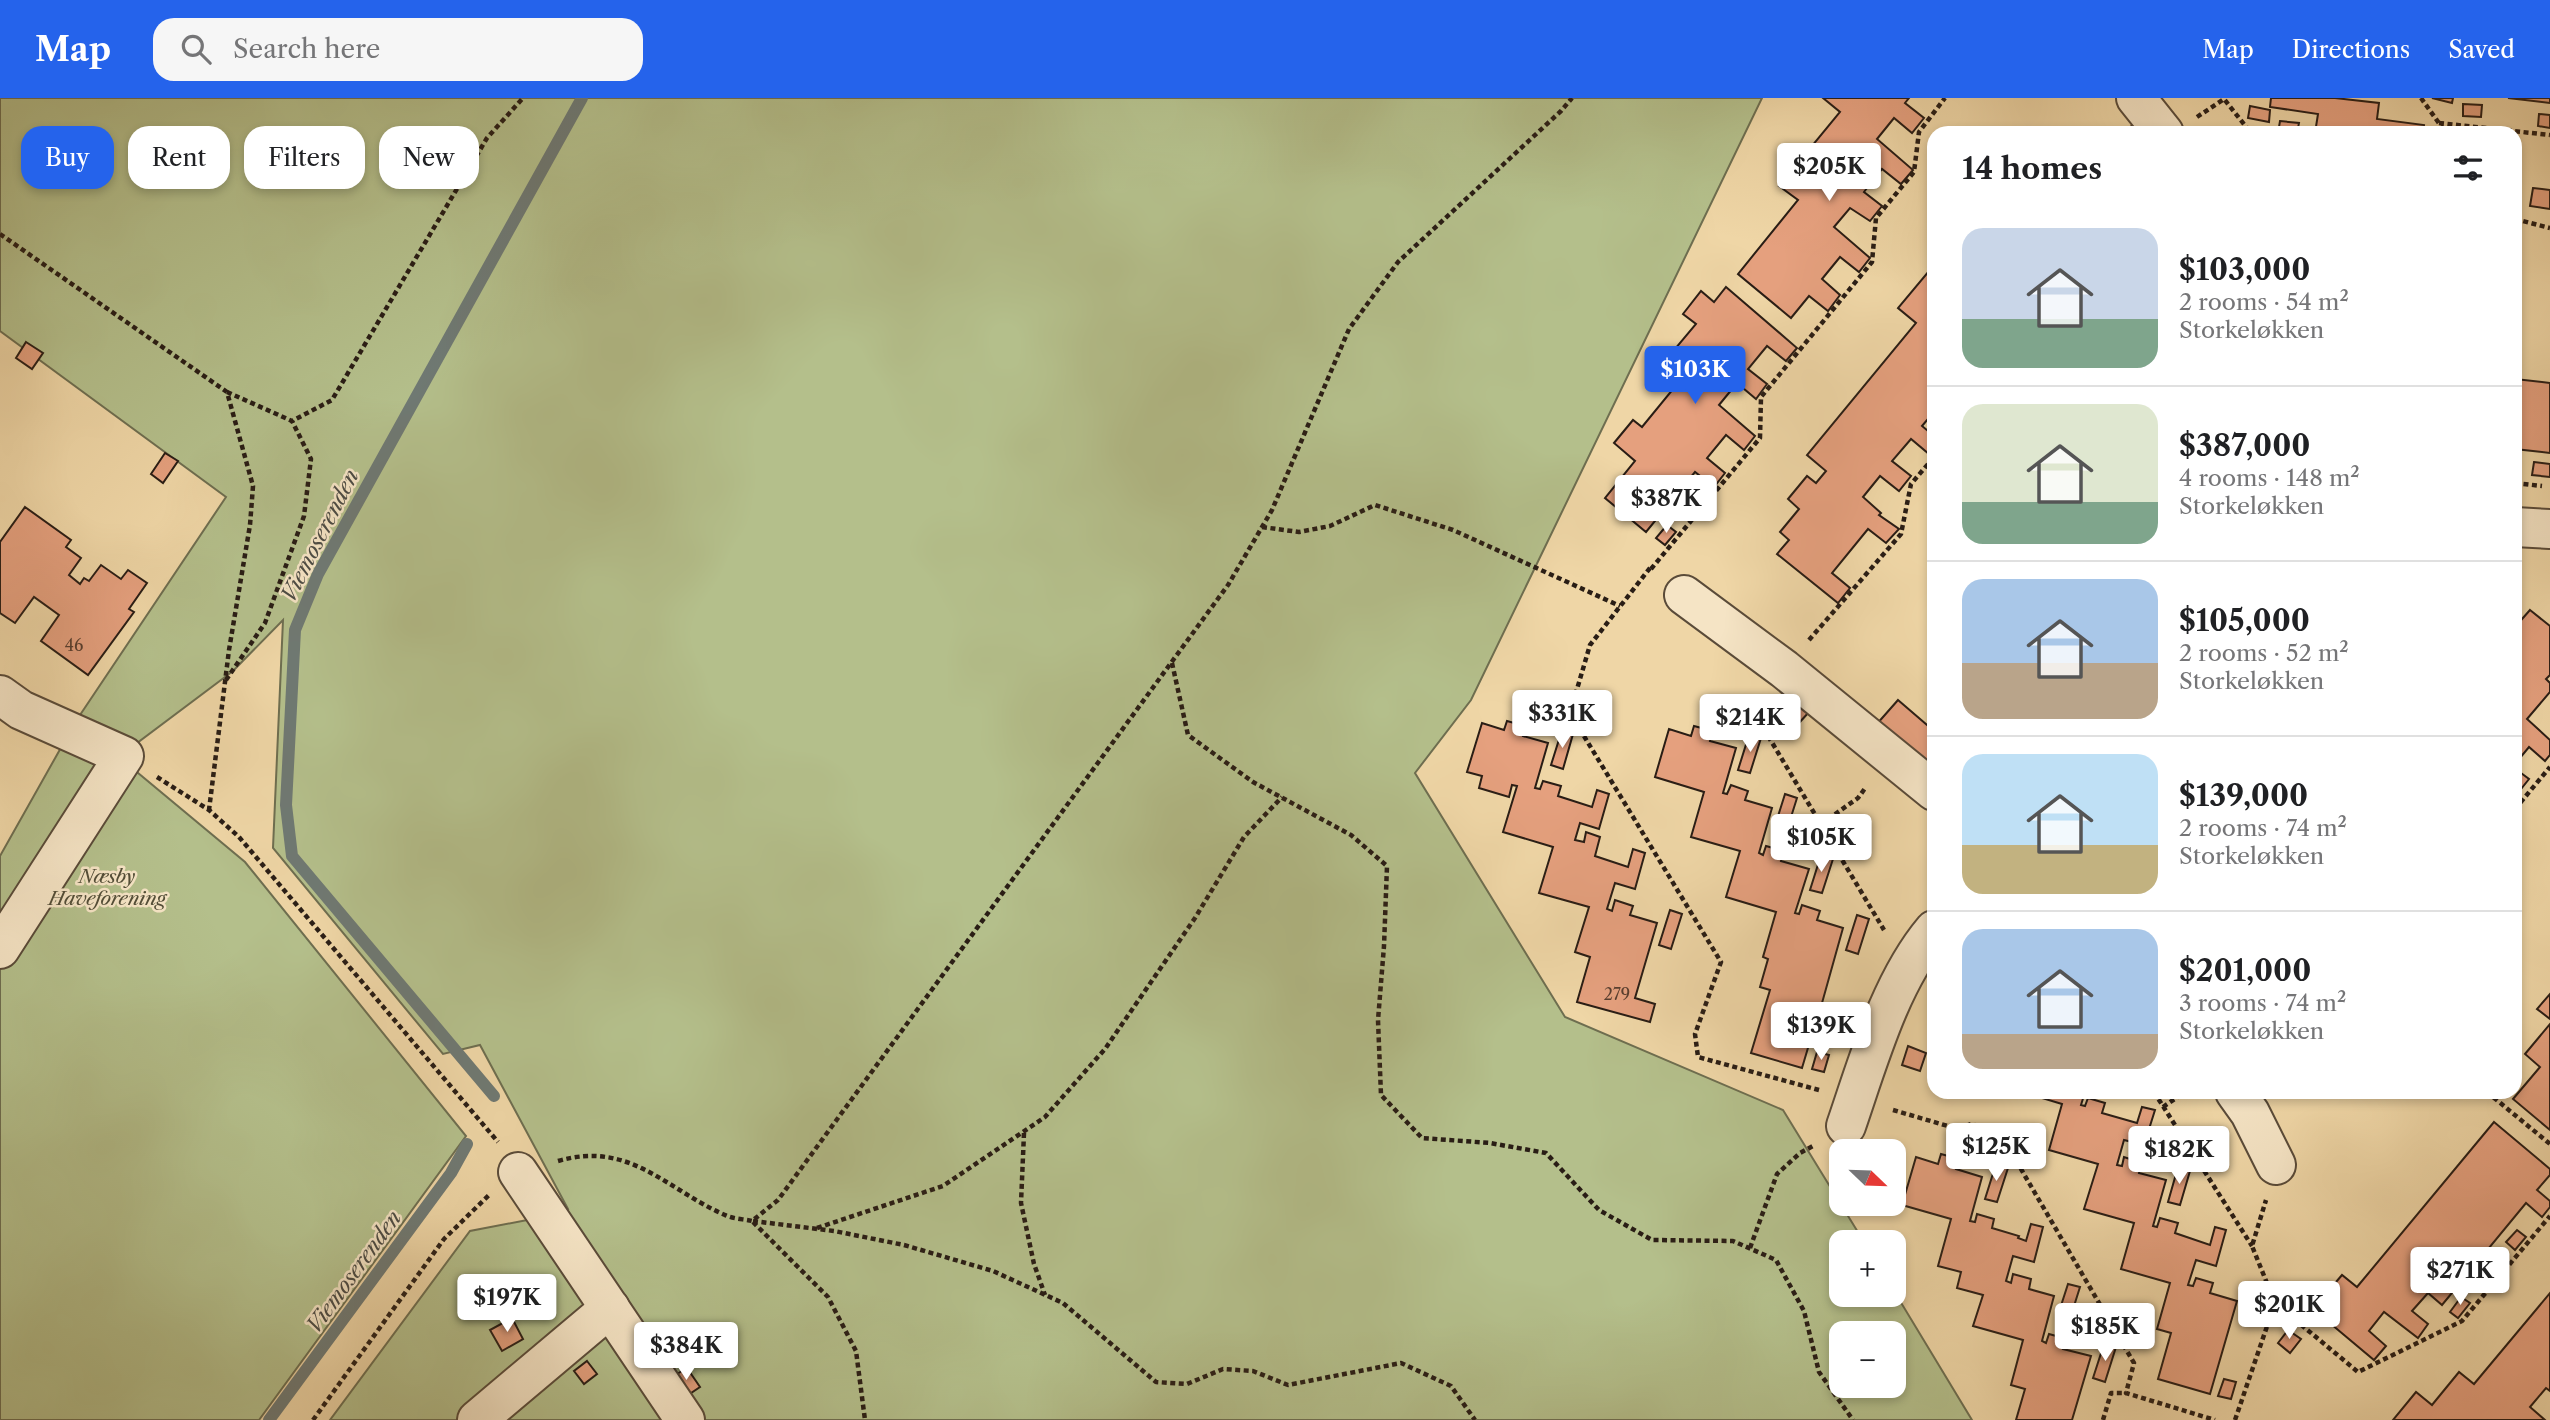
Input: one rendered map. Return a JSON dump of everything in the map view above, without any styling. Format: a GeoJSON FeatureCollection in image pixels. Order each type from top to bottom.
{"type":"FeatureCollection","features":[{"type":"Feature","properties":{"kind":"street"},"geometry":{"type":"LineString","coordinates":[[2136,98],[2179,126]]}},
{"type":"Feature","properties":{"kind":"street"},"geometry":{"type":"LineString","coordinates":[[2522,528],[2550,530]]}},
{"type":"Feature","properties":{"kind":"street"},"geometry":{"type":"LineString","coordinates":[[1684,595],[1784,669],[1927,785]]}},
{"type":"Feature","properties":{"kind":"street"},"geometry":{"type":"LineString","coordinates":[[0,695],[21,710],[124,756],[0,949]]}},
{"type":"Feature","properties":{"kind":"street"},"geometry":{"type":"LineString","coordinates":[[1843,1103],[1917,950],[1927,938]]}},
{"type":"Feature","properties":{"kind":"street"},"geometry":{"type":"LineString","coordinates":[[2240,1099],[2250,1113],[2276,1166]]}},
{"type":"Feature","properties":{"kind":"street"},"geometry":{"type":"LineString","coordinates":[[518,1172],[685,1420]]}},
{"type":"Feature","properties":{"kind":"street"},"geometry":{"type":"LineString","coordinates":[[477,1420],[610,1308]]}},
{"type":"Feature","properties":{"kind":"path"},"geometry":{"type":"LineString","coordinates":[[292,421],[332,400],[486,138],[523,98]]}},
{"type":"Feature","properties":{"kind":"path"},"geometry":{"type":"LineString","coordinates":[[752,1221],[778,1200],[1228,585],[1272,510],[1349,329],[1398,262],[1572,98]]}},
{"type":"Feature","properties":{"kind":"path"},"geometry":{"type":"LineString","coordinates":[[1945,98],[1919,132],[1914,172],[1876,219],[1872,262],[1761,397],[1759,438],[1650,568],[1590,645],[1570,713],[1721,962],[1695,1034],[1698,1057],[1817,1091],[1843,1103],[1958,1129],[1971,1124],[2000,1133],[2134,1363],[2126,1393]]}},
{"type":"Feature","properties":{"kind":"path"},"geometry":{"type":"LineString","coordinates":[[2179,126],[2224,98],[2246,126]]}},
{"type":"Feature","properties":{"kind":"path"},"geometry":{"type":"LineString","coordinates":[[2421,98],[2440,126]]}},
{"type":"Feature","properties":{"kind":"path"},"geometry":{"type":"LineString","coordinates":[[2438,123],[2466,126]]}},
{"type":"Feature","properties":{"kind":"path"},"geometry":{"type":"LineString","coordinates":[[2522,132],[2550,135]]}},
{"type":"Feature","properties":{"kind":"path"},"geometry":{"type":"LineString","coordinates":[[2522,221],[2550,228]]}},
{"type":"Feature","properties":{"kind":"path"},"geometry":{"type":"LineString","coordinates":[[0,234],[227,392],[292,421],[311,459],[304,516],[265,622],[225,681]]}},
{"type":"Feature","properties":{"kind":"path"},"geometry":{"type":"LineString","coordinates":[[209,810],[225,681],[250,525],[253,486],[227,392]]}},
{"type":"Feature","properties":{"kind":"path"},"geometry":{"type":"LineString","coordinates":[[1884,930],[1755,714],[1784,669],[1901,534],[1911,484],[1927,465]]}},
{"type":"Feature","properties":{"kind":"path"},"geometry":{"type":"LineString","coordinates":[[2522,484],[2550,487]]}},
{"type":"Feature","properties":{"kind":"path"},"geometry":{"type":"LineString","coordinates":[[1262,527],[1299,532],[1330,526],[1375,505],[1453,530],[1620,606]]}},
{"type":"Feature","properties":{"kind":"path"},"geometry":{"type":"LineString","coordinates":[[1650,568],[1684,595]]}},
{"type":"Feature","properties":{"kind":"path"},"geometry":{"type":"LineString","coordinates":[[1171,662],[1188,736],[1253,782],[1351,835],[1387,866],[1378,1020],[1381,1095],[1422,1138],[1490,1143],[1546,1153],[1599,1210],[1652,1241],[1733,1241],[1776,1260],[1804,1311],[1819,1372],[1853,1420]]}},
{"type":"Feature","properties":{"kind":"path"},"geometry":{"type":"LineString","coordinates":[[1821,824],[1858,798],[1889,755]]}},
{"type":"Feature","properties":{"kind":"path"},"geometry":{"type":"LineString","coordinates":[[124,756],[209,810],[239,837],[495,1136],[518,1172]]}},
{"type":"Feature","properties":{"kind":"path"},"geometry":{"type":"LineString","coordinates":[[2522,800],[2550,768]]}},
{"type":"Feature","properties":{"kind":"path"},"geometry":{"type":"LineString","coordinates":[[816,1228],[943,1186],[1045,1117],[1105,1049],[1195,918],[1244,837],[1282,797]]}},
{"type":"Feature","properties":{"kind":"path"},"geometry":{"type":"LineString","coordinates":[[2158,1099],[2252,1246],[2275,1303],[2358,1372],[2462,1321],[2550,1216]]}},
{"type":"Feature","properties":{"kind":"path"},"geometry":{"type":"LineString","coordinates":[[2163,1107],[2175,1099]]}},
{"type":"Feature","properties":{"kind":"path"},"geometry":{"type":"LineString","coordinates":[[2495,1099],[2550,1144]]}},
{"type":"Feature","properties":{"kind":"path"},"geometry":{"type":"LineString","coordinates":[[1750,1248],[1777,1174],[1800,1153],[1843,1103]]}},
{"type":"Feature","properties":{"kind":"path"},"geometry":{"type":"LineString","coordinates":[[1024,1132],[1021,1203],[1034,1264],[1045,1295]]}},
{"type":"Feature","properties":{"kind":"path"},"geometry":{"type":"LineString","coordinates":[[313,1420],[444,1239],[473,1209],[518,1172],[569,1157],[603,1157],[636,1164],[727,1216],[816,1228],[904,1245],[993,1271],[1063,1303],[1156,1381],[1186,1384],[1223,1369],[1253,1371],[1288,1385],[1401,1363],[1451,1386],[1475,1420]]}},
{"type":"Feature","properties":{"kind":"path"},"geometry":{"type":"LineString","coordinates":[[2252,1246],[2276,1166]]}},
{"type":"Feature","properties":{"kind":"path"},"geometry":{"type":"LineString","coordinates":[[752,1221],[828,1297],[856,1352],[865,1420]]}},
{"type":"Feature","properties":{"kind":"path"},"geometry":{"type":"LineString","coordinates":[[2235,1420],[2275,1303]]}},
{"type":"Feature","properties":{"kind":"path"},"geometry":{"type":"LineString","coordinates":[[2103,1420],[2111,1393],[2126,1393],[2215,1420]]}},
{"type":"Feature","properties":{"kind":"green space","name":"Næsby Haveforening"},"geometry":{"type":"Polygon","coordinates":[[[0,98],[1762,98],[1471,700],[1415,773],[1565,1017],[1783,1110],[1829,1185],[1829,1216],[1848,1216],[1857,1230],[1829,1230],[1829,1307],[1904,1307],[1972,1420],[330,1420],[470,1231],[548,1216],[568,1209],[480,1045],[443,1054],[273,848],[283,620],[233,671],[133,746],[78,723],[245,862],[466,1136],[259,1420],[0,1420],[0,856],[76,721],[226,497],[0,331],[0,98]]]}},
{"type":"Feature","properties":{"kind":"building"},"geometry":{"type":"Polygon","coordinates":[[[1823,98],[1909,98],[1905,103],[1924,118],[1912,133],[1894,118],[1877,139],[1913,170],[1901,184],[1882,169],[1864,192],[1882,206],[1870,221],[1850,208],[1834,227],[1870,258],[1859,272],[1840,257],[1822,279],[1840,295],[1828,311],[1809,296],[1791,318],[1738,274],[1798,200],[1779,186],[1840,112],[1823,98]]]}},
{"type":"Feature","properties":{"kind":"building"},"geometry":{"type":"Polygon","coordinates":[[[2271,98],[2335,98],[2379,103],[2377,119],[2424,125],[2316,126],[2318,114],[2270,107],[2271,98]]]}},
{"type":"Feature","properties":{"kind":"building"},"geometry":{"type":"Polygon","coordinates":[[[2432,98],[2453,98],[2452,103],[2432,98]]]}},
{"type":"Feature","properties":{"kind":"building"},"geometry":{"type":"Polygon","coordinates":[[[2508,98],[2550,98],[2550,103],[2508,98]]]}},
{"type":"Feature","properties":{"kind":"building"},"geometry":{"type":"Polygon","coordinates":[[[2463,104],[2482,105],[2481,117],[2463,116],[2463,104]]]}},
{"type":"Feature","properties":{"kind":"building"},"geometry":{"type":"Polygon","coordinates":[[[2250,106],[2270,110],[2269,122],[2248,118],[2250,106]]]}},
{"type":"Feature","properties":{"kind":"building"},"geometry":{"type":"Polygon","coordinates":[[[2539,114],[2550,115],[2550,128],[2538,126],[2539,114]]]}},
{"type":"Feature","properties":{"kind":"building"},"geometry":{"type":"Polygon","coordinates":[[[2280,121],[2299,123],[2298,126],[2279,126],[2280,121]]]}},
{"type":"Feature","properties":{"kind":"building"},"geometry":{"type":"Polygon","coordinates":[[[2533,188],[2550,190],[2550,209],[2530,206],[2533,188]]]}},
{"type":"Feature","properties":{"kind":"building"},"geometry":{"type":"Polygon","coordinates":[[[1927,273],[1927,420],[1922,426],[1927,430],[1927,452],[1911,439],[1892,461],[1911,476],[1899,491],[1880,476],[1863,497],[1881,513],[1879,515],[1899,529],[1886,543],[1868,529],[1832,573],[1850,588],[1838,603],[1777,554],[1789,540],[1780,532],[1799,509],[1788,499],[1807,476],[1816,483],[1826,471],[1807,455],[1916,323],[1898,308],[1927,273]]]}},
{"type":"Feature","properties":{"kind":"building"},"geometry":{"type":"Polygon","coordinates":[[[1726,287],[1797,348],[1786,361],[1767,346],[1748,369],[1767,384],[1756,399],[1737,383],[1719,405],[1755,436],[1744,450],[1726,435],[1707,458],[1725,473],[1714,487],[1695,472],[1646,532],[1605,498],[1635,461],[1614,443],[1633,420],[1642,427],[1683,377],[1664,362],[1696,324],[1683,314],[1701,291],[1714,302],[1726,287]]]}},
{"type":"Feature","properties":{"kind":"building"},"geometry":{"type":"Polygon","coordinates":[[[26,342],[43,353],[32,369],[16,358],[26,342]]]}},
{"type":"Feature","properties":{"kind":"building"},"geometry":{"type":"Polygon","coordinates":[[[2522,380],[2550,383],[2550,453],[2522,450],[2522,380]]]}},
{"type":"Feature","properties":{"kind":"building"},"geometry":{"type":"Polygon","coordinates":[[[165,453],[178,461],[163,483],[151,474],[165,453]]]}},
{"type":"Feature","properties":{"kind":"building"},"geometry":{"type":"Polygon","coordinates":[[[2534,462],[2550,464],[2550,477],[2532,475],[2534,462]]]}},
{"type":"Feature","properties":{"kind":"building"},"geometry":{"type":"Polygon","coordinates":[[[25,507],[71,540],[66,547],[81,558],[69,575],[80,584],[84,578],[89,581],[101,565],[121,579],[128,570],[147,583],[129,609],[134,612],[88,675],[41,641],[59,615],[34,597],[15,623],[0,613],[0,542],[25,507]]]}},
{"type":"Feature","properties":{"kind":"building"},"geometry":{"type":"Polygon","coordinates":[[[1667,525],[1676,532],[1665,545],[1656,538],[1667,525]]]}},
{"type":"Feature","properties":{"kind":"building"},"geometry":{"type":"Polygon","coordinates":[[[2530,610],[2550,626],[2550,675],[2546,679],[2550,683],[2550,692],[2527,719],[2550,740],[2550,755],[2545,761],[2529,747],[2522,756],[2522,619],[2530,610]]]}},
{"type":"Feature","properties":{"kind":"building"},"geometry":{"type":"Polygon","coordinates":[[[1796,698],[1810,711],[1798,724],[1784,712],[1796,698]]]}},
{"type":"Feature","properties":{"kind":"building"},"geometry":{"type":"Polygon","coordinates":[[[1898,700],[1927,725],[1927,770],[1876,725],[1898,700]]]}},
{"type":"Feature","properties":{"kind":"building"},"geometry":{"type":"Polygon","coordinates":[[[1507,721],[1525,726],[1523,736],[1548,743],[1535,788],[1540,789],[1543,781],[1561,786],[1558,796],[1592,807],[1597,790],[1609,794],[1599,829],[1580,823],[1575,840],[1584,842],[1586,832],[1600,837],[1595,856],[1628,867],[1633,849],[1645,853],[1635,889],[1615,883],[1607,909],[1612,911],[1615,900],[1633,906],[1630,915],[1657,923],[1635,998],[1655,1004],[1650,1022],[1577,1002],[1590,957],[1575,952],[1589,907],[1539,893],[1553,847],[1503,832],[1517,786],[1512,785],[1509,797],[1479,788],[1482,776],[1467,772],[1482,723],[1504,730],[1507,721]]]}},
{"type":"Feature","properties":{"kind":"building"},"geometry":{"type":"Polygon","coordinates":[[[1694,726],[1713,731],[1710,741],[1736,748],[1723,793],[1727,794],[1731,785],[1748,791],[1745,800],[1772,808],[1759,853],[1763,855],[1766,846],[1784,851],[1781,861],[1809,869],[1795,913],[1799,914],[1802,905],[1820,911],[1817,920],[1843,928],[1822,1003],[1842,1009],[1837,1027],[1816,1021],[1802,1068],[1751,1053],[1770,990],[1760,987],[1768,959],[1763,957],[1776,912],[1726,897],[1740,851],[1691,837],[1704,792],[1655,777],[1669,729],[1691,736],[1694,726]]]}},
{"type":"Feature","properties":{"kind":"building"},"geometry":{"type":"Polygon","coordinates":[[[1562,730],[1573,734],[1563,769],[1551,765],[1562,730]]]}},
{"type":"Feature","properties":{"kind":"building"},"geometry":{"type":"Polygon","coordinates":[[[1749,735],[1761,738],[1750,773],[1738,770],[1749,735]]]}},
{"type":"Feature","properties":{"kind":"building"},"geometry":{"type":"Polygon","coordinates":[[[2522,774],[2529,779],[2522,788],[2522,774]]]}},
{"type":"Feature","properties":{"kind":"building"},"geometry":{"type":"Polygon","coordinates":[[[1785,794],[1797,798],[1786,833],[1774,829],[1785,794]]]}},
{"type":"Feature","properties":{"kind":"building"},"geometry":{"type":"Polygon","coordinates":[[[1821,855],[1833,859],[1822,893],[1810,890],[1821,855]]]}},
{"type":"Feature","properties":{"kind":"building"},"geometry":{"type":"Polygon","coordinates":[[[1670,910],[1682,914],[1671,949],[1659,945],[1670,910]]]}},
{"type":"Feature","properties":{"kind":"building"},"geometry":{"type":"Polygon","coordinates":[[[1857,915],[1869,919],[1858,954],[1846,950],[1857,915]]]}},
{"type":"Feature","properties":{"kind":"building"},"geometry":{"type":"Polygon","coordinates":[[[2550,994],[2550,1019],[2537,1009],[2550,994]]]}},
{"type":"Feature","properties":{"kind":"building"},"geometry":{"type":"Polygon","coordinates":[[[2550,1024],[2550,1130],[2513,1099],[2522,1099],[2522,1088],[2540,1067],[2525,1054],[2550,1024]]]}},
{"type":"Feature","properties":{"kind":"building"},"geometry":{"type":"Polygon","coordinates":[[[1908,1046],[1926,1053],[1920,1071],[1902,1065],[1908,1046]]]}},
{"type":"Feature","properties":{"kind":"building"},"geometry":{"type":"Polygon","coordinates":[[[1817,1052],[1829,1055],[1824,1072],[1812,1069],[1817,1052]]]}},
{"type":"Feature","properties":{"kind":"building"},"geometry":{"type":"Polygon","coordinates":[[[2045,1099],[2083,1099],[2081,1105],[2085,1106],[2088,1099],[2091,1099],[2105,1103],[2102,1113],[2137,1123],[2142,1107],[2155,1110],[2144,1145],[2124,1140],[2117,1165],[2122,1166],[2124,1157],[2142,1163],[2139,1173],[2166,1180],[2153,1226],[2157,1227],[2160,1218],[2178,1223],[2175,1233],[2210,1245],[2215,1227],[2226,1230],[2216,1266],[2196,1260],[2188,1285],[2193,1286],[2196,1278],[2213,1283],[2210,1293],[2237,1301],[2210,1394],[2158,1379],[2171,1333],[2157,1329],[2170,1283],[2121,1269],[2134,1223],[2084,1209],[2098,1164],[2049,1150],[2062,1104],[2045,1099]]]}},
{"type":"Feature","properties":{"kind":"building"},"geometry":{"type":"Polygon","coordinates":[[[2494,1122],[2550,1169],[2550,1175],[2537,1190],[2550,1201],[2550,1207],[2542,1217],[2526,1203],[2442,1305],[2428,1293],[2412,1311],[2428,1324],[2418,1338],[2384,1312],[2369,1331],[2386,1346],[2374,1360],[2313,1309],[2342,1275],[2357,1287],[2494,1122]]]}},
{"type":"Feature","properties":{"kind":"building"},"geometry":{"type":"Polygon","coordinates":[[[1941,1154],[1959,1159],[1956,1169],[1982,1177],[1970,1221],[1975,1222],[1977,1214],[1994,1219],[1992,1228],[2019,1236],[2018,1238],[2026,1241],[2031,1224],[2043,1227],[2034,1262],[2013,1256],[2006,1281],[2011,1283],[2013,1274],[2031,1279],[2029,1289],[2054,1296],[2042,1341],[2046,1343],[2049,1334],[2067,1339],[2063,1349],[2091,1356],[2072,1420],[2016,1420],[2025,1389],[2011,1385],[2023,1340],[1973,1326],[1983,1295],[1957,1288],[1961,1272],[1938,1266],[1951,1219],[1906,1206],[1906,1191],[1916,1157],[1938,1164],[1941,1154]]]}},
{"type":"Feature","properties":{"kind":"building"},"geometry":{"type":"Polygon","coordinates":[[[1996,1164],[2008,1168],[1997,1202],[1985,1199],[1996,1164]]]}},
{"type":"Feature","properties":{"kind":"building"},"geometry":{"type":"Polygon","coordinates":[[[2178,1167],[2190,1171],[2180,1205],[2168,1202],[2178,1167]]]}},
{"type":"Feature","properties":{"kind":"building"},"geometry":{"type":"Polygon","coordinates":[[[2517,1230],[2526,1237],[2515,1250],[2506,1242],[2517,1230]]]}},
{"type":"Feature","properties":{"kind":"building"},"geometry":{"type":"Polygon","coordinates":[[[2490,1263],[2499,1270],[2487,1284],[2479,1276],[2490,1263]]]}},
{"type":"Feature","properties":{"kind":"building"},"geometry":{"type":"Polygon","coordinates":[[[2068,1284],[2080,1287],[2069,1322],[2057,1318],[2068,1284]]]}},
{"type":"Feature","properties":{"kind":"building"},"geometry":{"type":"Polygon","coordinates":[[[2250,1287],[2262,1290],[2251,1325],[2240,1322],[2250,1287]]]}},
{"type":"Feature","properties":{"kind":"building"},"geometry":{"type":"Polygon","coordinates":[[[2550,1293],[2550,1391],[2546,1388],[2530,1407],[2545,1420],[2393,1420],[2416,1392],[2432,1405],[2459,1372],[2474,1384],[2550,1293]]]}},
{"type":"Feature","properties":{"kind":"building"},"geometry":{"type":"Polygon","coordinates":[[[2461,1297],[2470,1303],[2458,1318],[2450,1312],[2461,1297]]]}},
{"type":"Feature","properties":{"kind":"building"},"geometry":{"type":"Polygon","coordinates":[[[512,1318],[523,1339],[502,1351],[490,1330],[512,1318]]]}},
{"type":"Feature","properties":{"kind":"building"},"geometry":{"type":"Polygon","coordinates":[[[2288,1330],[2301,1339],[2290,1353],[2278,1343],[2288,1330]]]}},
{"type":"Feature","properties":{"kind":"building"},"geometry":{"type":"Polygon","coordinates":[[[2104,1344],[2116,1347],[2105,1382],[2093,1378],[2104,1344]]]}},
{"type":"Feature","properties":{"kind":"building"},"geometry":{"type":"Polygon","coordinates":[[[587,1361],[597,1374],[584,1384],[574,1371],[587,1361]]]}},
{"type":"Feature","properties":{"kind":"building"},"geometry":{"type":"Polygon","coordinates":[[[687,1368],[700,1387],[685,1397],[672,1377],[687,1368]]]}},
{"type":"Feature","properties":{"kind":"building"},"geometry":{"type":"Polygon","coordinates":[[[2224,1379],[2236,1382],[2231,1399],[2218,1396],[2224,1379]]]}},
{"type":"Feature","properties":{"kind":"waterway","name":"Viemoserenden"},"geometry":{"type":"LineString","coordinates":[[494,1096],[292,856],[286,805],[295,630],[318,574],[582,98]]}},
{"type":"Feature","properties":{"kind":"waterway","name":"Viemoserenden"},"geometry":{"type":"LineString","coordinates":[[269,1420],[451,1173],[467,1144]]}}]}
